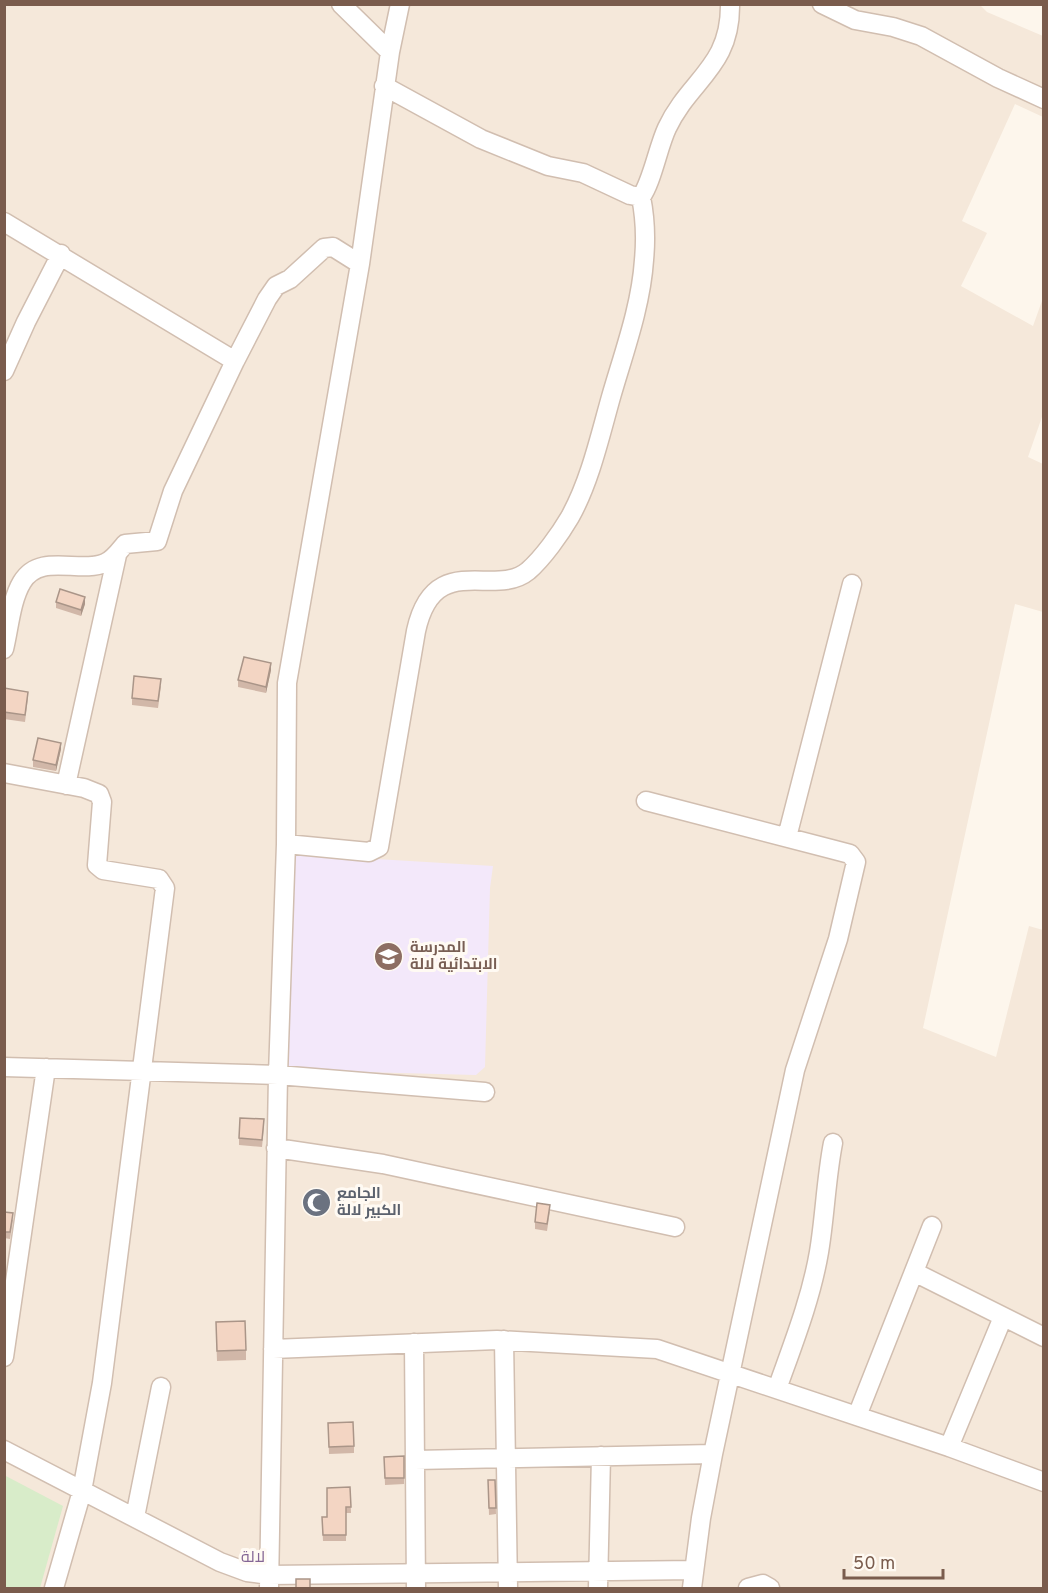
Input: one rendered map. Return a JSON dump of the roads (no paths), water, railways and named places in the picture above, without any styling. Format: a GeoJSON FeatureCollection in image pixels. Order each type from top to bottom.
{"type":"FeatureCollection","features":[{"type":"Feature","properties":{"kind":"street"},"geometry":{"type":"LineString","coordinates":[[341,4],[390,52]]}},
{"type":"Feature","properties":{"kind":"street"},"geometry":{"type":"LineString","coordinates":[[269,1582],[276,1148],[286,844],[287,683],[360,264],[384,86],[400,4]]}},
{"type":"Feature","properties":{"kind":"street"},"geometry":{"type":"LineString","coordinates":[[286,844],[369,852],[379,847],[416,631],[423,608],[438,591],[460,580],[512,578],[521,575],[534,564],[569,518],[597,447],[640,290],[645,259],[645,215],[642,196],[668,125],[725,45],[730,21],[730,4]]}},
{"type":"Feature","properties":{"kind":"street"},"geometry":{"type":"LineString","coordinates":[[822,4],[855,20],[893,27],[921,36],[998,78],[1044,99]]}},
{"type":"Feature","properties":{"kind":"street"},"geometry":{"type":"LineString","coordinates":[[384,86],[481,139],[548,165],[583,173],[630,195],[642,196]]}},
{"type":"Feature","properties":{"kind":"street"},"geometry":{"type":"LineString","coordinates":[[4,222],[61,254],[235,361]]}},
{"type":"Feature","properties":{"kind":"street"},"geometry":{"type":"LineString","coordinates":[[66,785],[117,555],[125,544],[157,541],[173,491],[235,361],[276,286],[299,272],[321,250],[333,248],[360,264]]}},
{"type":"Feature","properties":{"kind":"street"},"geometry":{"type":"LineString","coordinates":[[4,371],[61,254]]}},
{"type":"Feature","properties":{"kind":"street"},"geometry":{"type":"LineString","coordinates":[[4,649],[19,588],[26,576],[43,567],[99,564],[117,555]]}},
{"type":"Feature","properties":{"kind":"street"},"geometry":{"type":"LineString","coordinates":[[787,837],[852,584]]}},
{"type":"Feature","properties":{"kind":"street"},"geometry":{"type":"LineString","coordinates":[[4,773],[95,791],[101,798],[97,860],[100,868],[159,879],[165,888],[102,1383],[82,1491],[54,1588]]}},
{"type":"Feature","properties":{"kind":"street"},"geometry":{"type":"LineString","coordinates":[[4,1450],[220,1562],[269,1582],[693,1579],[713,1454],[795,1070],[838,939],[856,862],[850,854],[646,801]]}},
{"type":"Feature","properties":{"kind":"street"},"geometry":{"type":"LineString","coordinates":[[4,1066],[278,1075],[485,1092]]}},
{"type":"Feature","properties":{"kind":"street"},"geometry":{"type":"LineString","coordinates":[[4,1357],[46,1068]]}},
{"type":"Feature","properties":{"kind":"street"},"geometry":{"type":"LineString","coordinates":[[777,1389],[811,1288],[823,1224],[826,1178],[833,1143]]}},
{"type":"Feature","properties":{"kind":"street"},"geometry":{"type":"LineString","coordinates":[[276,1148],[383,1164],[675,1227]]}},
{"type":"Feature","properties":{"kind":"street"},"geometry":{"type":"LineString","coordinates":[[857,1416],[932,1226]]}},
{"type":"Feature","properties":{"kind":"street"},"geometry":{"type":"LineString","coordinates":[[914,1272],[1044,1337]]}},
{"type":"Feature","properties":{"kind":"street"},"geometry":{"type":"LineString","coordinates":[[949,1447],[1003,1317]]}},
{"type":"Feature","properties":{"kind":"street"},"geometry":{"type":"LineString","coordinates":[[504,1340],[508,1458],[508,1579]]}},
{"type":"Feature","properties":{"kind":"street"},"geometry":{"type":"LineString","coordinates":[[273,1348],[504,1340],[657,1349],[949,1447],[1044,1482]]}},
{"type":"Feature","properties":{"kind":"street"},"geometry":{"type":"LineString","coordinates":[[414,1343],[416,1581]]}},
{"type":"Feature","properties":{"kind":"street"},"geometry":{"type":"LineString","coordinates":[[135,1517],[161,1387]]}},
{"type":"Feature","properties":{"kind":"street"},"geometry":{"type":"LineString","coordinates":[[415,1460],[713,1454]]}},
{"type":"Feature","properties":{"kind":"street"},"geometry":{"type":"LineString","coordinates":[[598,1580],[601,1456]]}},
{"type":"Feature","properties":{"kind":"street"},"geometry":{"type":"LineString","coordinates":[[748,1588],[764,1584],[770,1588]]}},
{"type":"Feature","properties":{"kind":"place","name":"المدرسة الابتدائية لالة"},"geometry":{"type":"Point","coordinates":[389,957]}},
{"type":"Feature","properties":{"kind":"place","name":"الجامع الكبير لالة"},"geometry":{"type":"Point","coordinates":[316,1203]}},
{"type":"Feature","properties":{"kind":"district","name":"لالة"},"geometry":{"type":"Point","coordinates":[253,1558]}}]}
